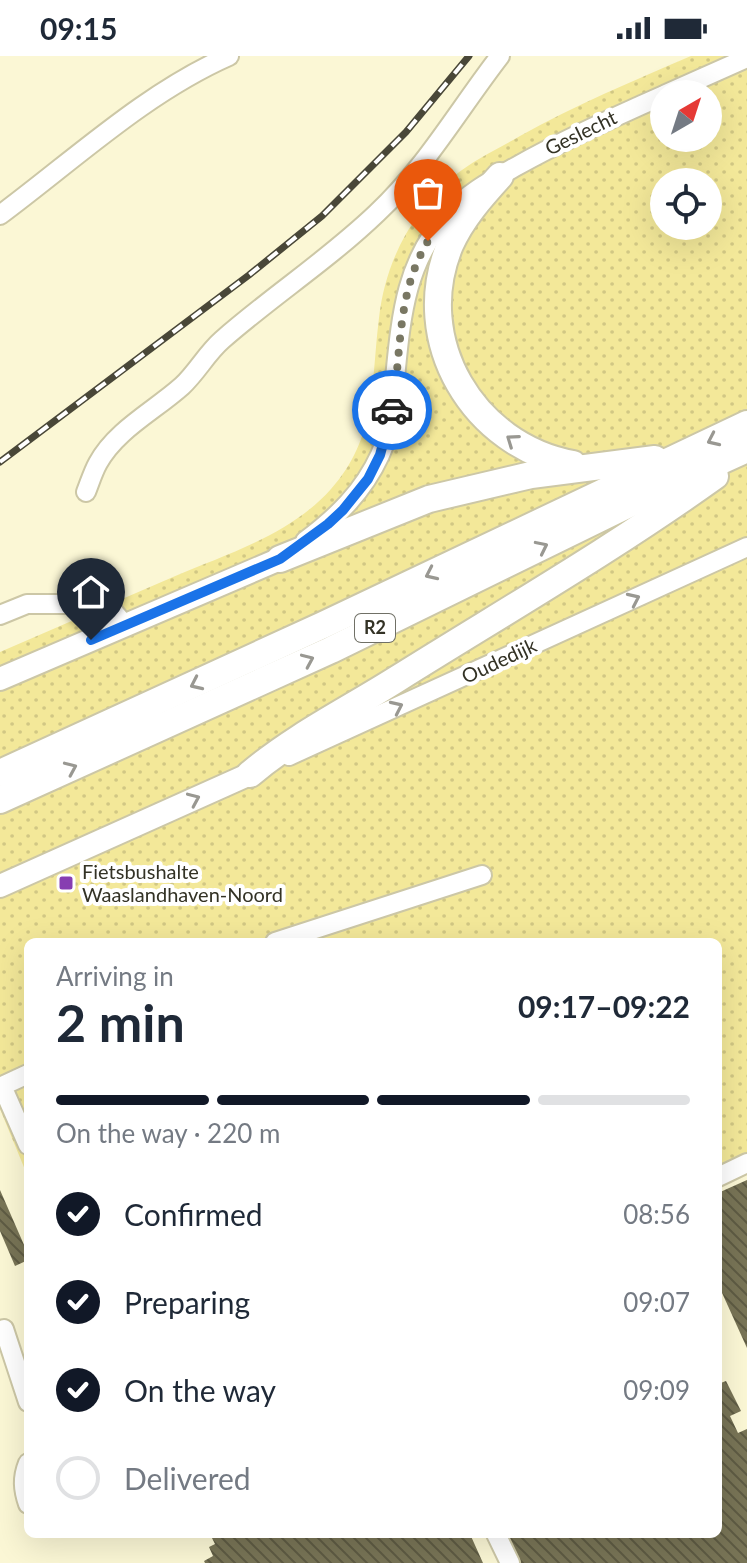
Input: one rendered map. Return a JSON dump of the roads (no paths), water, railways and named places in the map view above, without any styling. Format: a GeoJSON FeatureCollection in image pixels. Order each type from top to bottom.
{"type":"FeatureCollection","features":[{"type":"Feature","properties":{"kind":"highway","name":"R2"},"geometry":{"type":"LineString","coordinates":[[500,176],[470,210],[449,247],[441,280],[440,302],[446,354],[459,384],[492,426],[520,447],[547,459],[584,466]]}},
{"type":"Feature","properties":{"kind":"highway","name":"R2"},"geometry":{"type":"LineString","coordinates":[[0,773],[323,625],[747,424]]}},
{"type":"Feature","properties":{"kind":"highway","name":"R2"},"geometry":{"type":"LineString","coordinates":[[250,774],[280,748],[331,720],[587,560],[679,501],[747,451]]}},
{"type":"Feature","properties":{"kind":"highway","name":"R2"},"geometry":{"type":"LineString","coordinates":[[0,800],[331,650],[668,485],[747,451]]}},
{"type":"Feature","properties":{"kind":"highway","name":"R2"},"geometry":{"type":"LineString","coordinates":[[280,559],[429,499],[519,477],[584,466],[679,456]]}},
{"type":"Feature","properties":{"kind":"main road"},"geometry":{"type":"LineString","coordinates":[[0,679],[280,559]]}},
{"type":"Feature","properties":{"kind":"main road"},"geometry":{"type":"LineString","coordinates":[[0,886],[250,774]]}},
{"type":"Feature","properties":{"kind":"street"},"geometry":{"type":"LineString","coordinates":[[0,215],[153,100],[229,56]]}},
{"type":"Feature","properties":{"kind":"street"},"geometry":{"type":"LineString","coordinates":[[86,492],[98,463],[115,440],[183,384],[220,342],[325,260],[395,194],[436,148],[500,56]]}},
{"type":"Feature","properties":{"kind":"street","name":"Geslecht"},"geometry":{"type":"LineString","coordinates":[[701,80],[745,63]]}},
{"type":"Feature","properties":{"kind":"street","name":"Geslecht"},"geometry":{"type":"LineString","coordinates":[[280,559],[343,510],[368,479],[387,435],[393,405],[400,321],[413,268],[428,241],[449,214],[467,196],[562,140],[650,101]]}},
{"type":"Feature","properties":{"kind":"street","name":"Oudedijk"},"geometry":{"type":"LineString","coordinates":[[250,774],[747,547]]}},
{"type":"Feature","properties":{"kind":"street"},"geometry":{"type":"LineString","coordinates":[[0,615],[27,604],[107,604],[125,625]]}},
{"type":"Feature","properties":{"kind":"street"},"geometry":{"type":"LineString","coordinates":[[287,938],[482,875]]}},
{"type":"Feature","properties":{"kind":"street"},"geometry":{"type":"LineString","coordinates":[[24,1076],[2,1086],[24,1136]]}},
{"type":"Feature","properties":{"kind":"street"},"geometry":{"type":"LineString","coordinates":[[722,1175],[747,1163]]}},
{"type":"Feature","properties":{"kind":"street"},"geometry":{"type":"LineString","coordinates":[[2,1325],[24,1368]]}},
{"type":"Feature","properties":{"kind":"street"},"geometry":{"type":"LineString","coordinates":[[2,1325],[24,1390]]}},
{"type":"Feature","properties":{"kind":"street"},"geometry":{"type":"LineString","coordinates":[[498,1538],[510,1563]]}},
{"type":"Feature","properties":{"kind":"railway"},"geometry":{"type":"LineString","coordinates":[[0,462],[249,275],[322,216],[406,132],[469,56]]}},
{"type":"Feature","properties":{"kind":"place","name":"Fietsbushalte Waaslandhaven-Noord"},"geometry":{"type":"Point","coordinates":[66,883]}}]}
